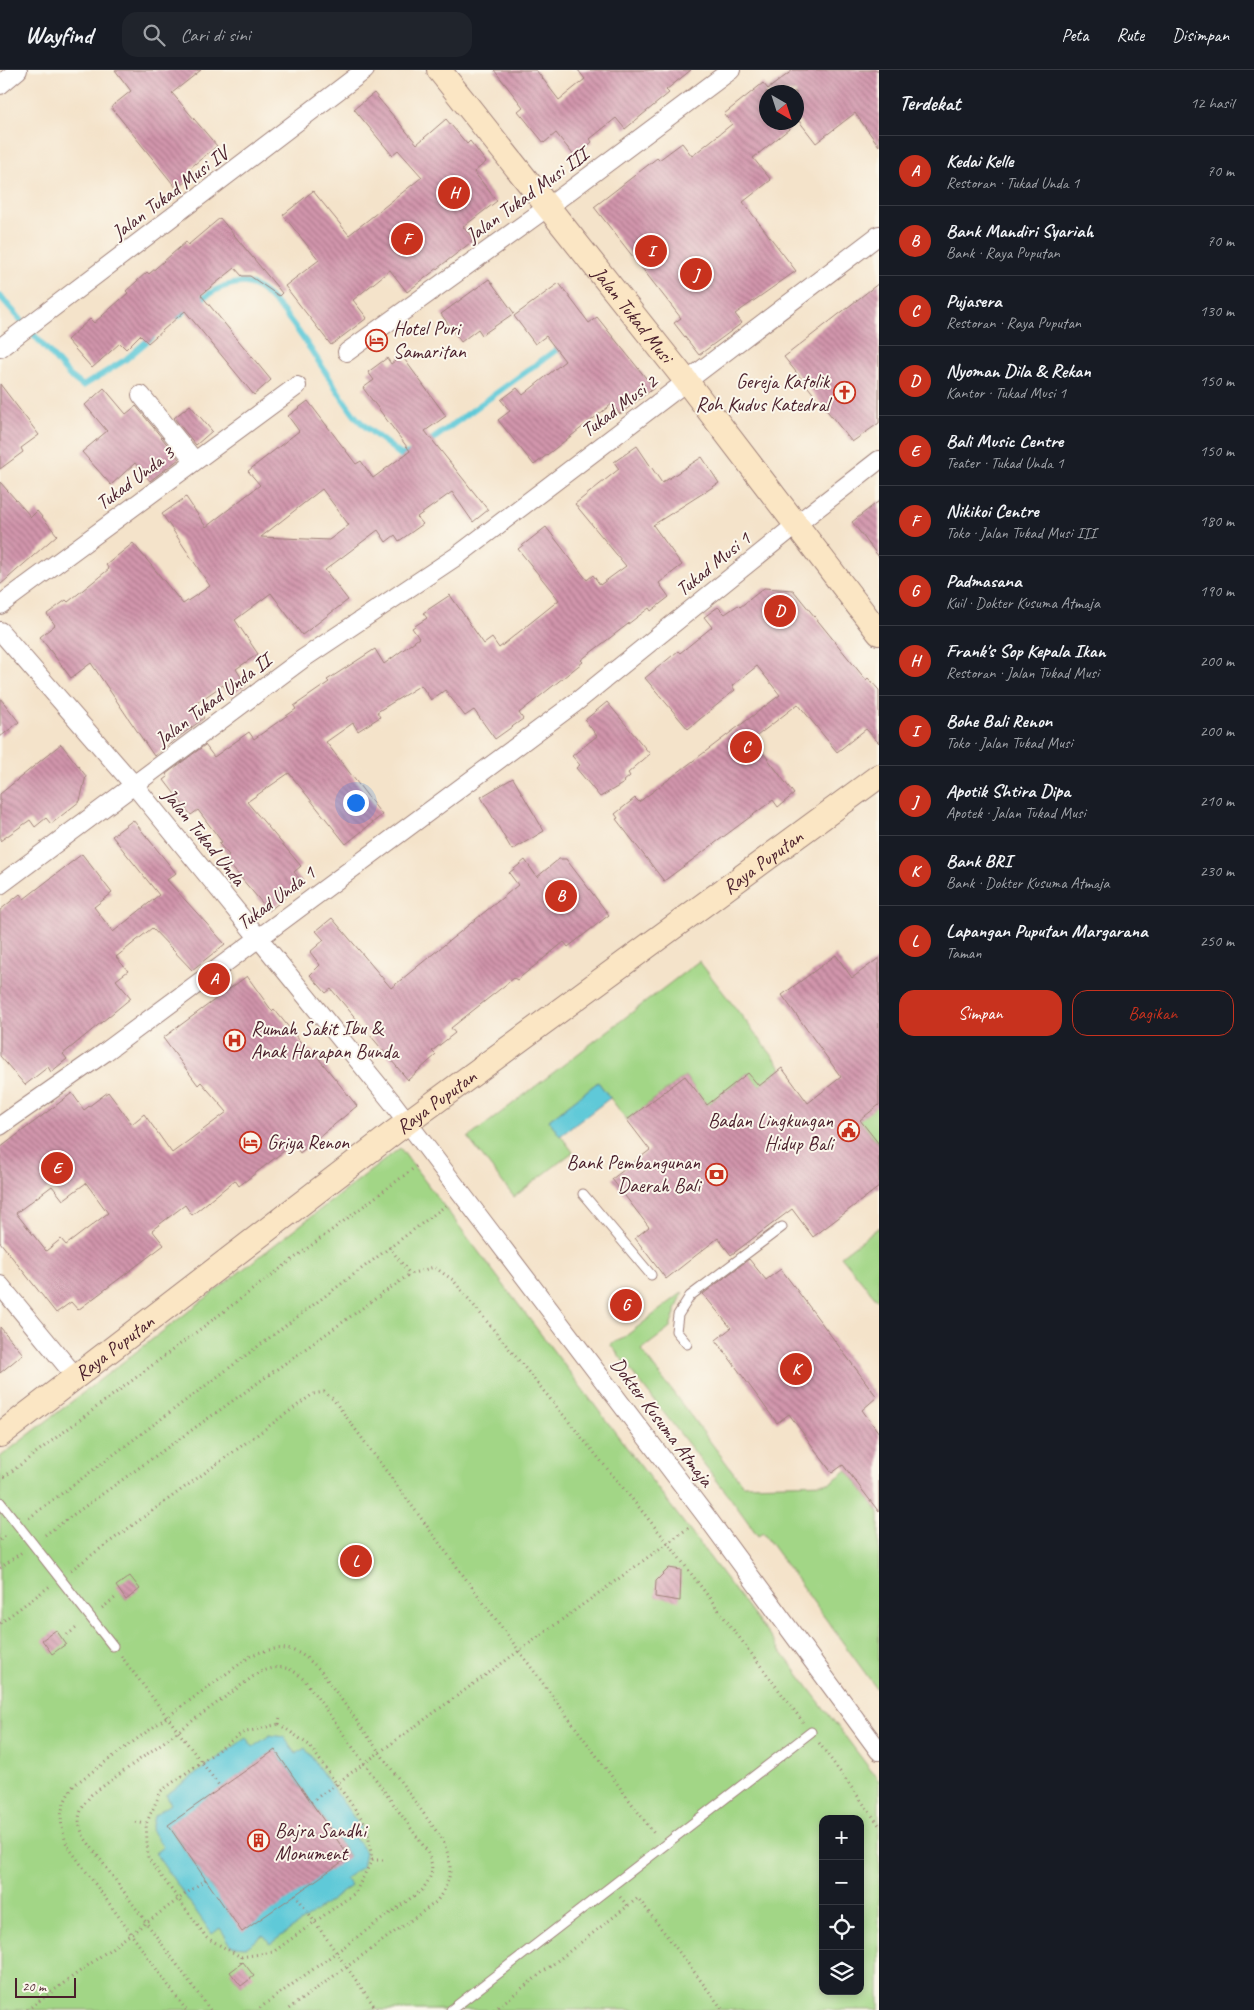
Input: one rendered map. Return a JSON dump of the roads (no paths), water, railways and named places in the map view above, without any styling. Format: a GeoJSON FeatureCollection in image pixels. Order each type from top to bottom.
{"type":"FeatureCollection","features":[{"type":"Feature","properties":{"kind":"main road","name":"Jalan Tukad Musi"},"geometry":{"type":"LineString","coordinates":[[439,70],[687,382],[879,633]]}},
{"type":"Feature","properties":{"kind":"main road","name":"Raya Puputan"},"geometry":{"type":"LineString","coordinates":[[0,1435],[407,1123],[879,776]]}},
{"type":"Feature","properties":{"kind":"street"},"geometry":{"type":"LineString","coordinates":[[0,85],[18,70]]}},
{"type":"Feature","properties":{"kind":"street","name":"Jalan Tukad Musi IV"},"geometry":{"type":"LineString","coordinates":[[0,348],[365,70]]}},
{"type":"Feature","properties":{"kind":"street","name":"Jalan Tukad Musi III"},"geometry":{"type":"LineString","coordinates":[[348,352],[548,207],[731,70]]}},
{"type":"Feature","properties":{"kind":"street","name":"Tukad Musi 2"},"geometry":{"type":"LineString","coordinates":[[457,556],[879,235]]}},
{"type":"Feature","properties":{"kind":"street","name":"Tukad Unda 3"},"geometry":{"type":"LineString","coordinates":[[0,605],[194,460],[297,386]]}},
{"type":"Feature","properties":{"kind":"street"},"geometry":{"type":"LineString","coordinates":[[140,395],[194,460]]}},
{"type":"Feature","properties":{"kind":"street","name":"Tukad Musi 1"},"geometry":{"type":"LineString","coordinates":[[575,703],[879,460]]}},
{"type":"Feature","properties":{"kind":"street","name":"Jalan Tukad Unda II"},"geometry":{"type":"LineString","coordinates":[[0,885],[304,658],[457,556]]}},
{"type":"Feature","properties":{"kind":"street","name":"Jalan Tukad Unda"},"geometry":{"type":"LineString","coordinates":[[0,631],[134,785],[407,1123]]}},
{"type":"Feature","properties":{"kind":"street","name":"Tukad Unda 1"},"geometry":{"type":"LineString","coordinates":[[0,1126],[104,1053],[575,703]]}},
{"type":"Feature","properties":{"kind":"street","name":"Dokter Kusuma Atmaja"},"geometry":{"type":"LineString","coordinates":[[407,1123],[706,1516],[879,1751]]}},
{"type":"Feature","properties":{"kind":"street"},"geometry":{"type":"LineString","coordinates":[[0,1285],[75,1376]]}},
{"type":"Feature","properties":{"kind":"lane"},"geometry":{"type":"LineString","coordinates":[[583,1194],[651,1275]]}},
{"type":"Feature","properties":{"kind":"lane"},"geometry":{"type":"LineString","coordinates":[[687,1344],[676,1331],[678,1315],[690,1296],[782,1227]]}},
{"type":"Feature","properties":{"kind":"lane"},"geometry":{"type":"LineString","coordinates":[[0,1502],[113,1646]]}},
{"type":"Feature","properties":{"kind":"lane"},"geometry":{"type":"LineString","coordinates":[[451,2010],[811,1732]]}},
{"type":"Feature","properties":{"kind":"water"},"geometry":{"type":"Polygon","coordinates":[[[598,1082],[610,1098],[560,1136],[549,1120],[598,1082]]]}},
{"type":"Feature","properties":{"kind":"water"},"geometry":{"type":"Polygon","coordinates":[[[270,1735],[284,1737],[296,1754],[305,1748],[361,1828],[353,1835],[365,1852],[362,1867],[345,1878],[351,1886],[270,1944],[264,1935],[247,1947],[232,1946],[220,1928],[212,1934],[155,1853],[163,1847],[151,1830],[154,1816],[171,1804],[166,1795],[246,1738],[253,1747],[270,1735]],[[275,1750],[168,1826],[242,1931],[349,1856],[275,1750]]]}},
{"type":"Feature","properties":{"kind":"waterway"},"geometry":{"type":"LineString","coordinates":[[178,316],[209,294],[227,285],[245,283],[259,288],[274,301],[289,319],[360,422],[401,455],[411,454]]}},
{"type":"Feature","properties":{"kind":"waterway"},"geometry":{"type":"LineString","coordinates":[[0,296],[70,376],[83,386],[125,360],[152,337]]}},
{"type":"Feature","properties":{"kind":"waterway"},"geometry":{"type":"LineString","coordinates":[[426,444],[556,350]]}},
{"type":"Feature","properties":{"kind":"place","name":"Frank's Sop Kepala Ikan"},"geometry":{"type":"Point","coordinates":[454,193]}},
{"type":"Feature","properties":{"kind":"place","name":"Nikikoi Centre"},"geometry":{"type":"Point","coordinates":[407,239]}},
{"type":"Feature","properties":{"kind":"place","name":"Bohe Bali Renon"},"geometry":{"type":"Point","coordinates":[651,251]}},
{"type":"Feature","properties":{"kind":"place","name":"Apotik Shtira Dipa"},"geometry":{"type":"Point","coordinates":[696,274]}},
{"type":"Feature","properties":{"kind":"place","name":"Hotel Puri Samaritan"},"geometry":{"type":"Point","coordinates":[377,340]}},
{"type":"Feature","properties":{"kind":"place","name":"Gereja Katolik Roh Kudus Katedral"},"geometry":{"type":"Point","coordinates":[845,392]}},
{"type":"Feature","properties":{"kind":"place","name":"Nyoman Dila & Rekan"},"geometry":{"type":"Point","coordinates":[780,611]}},
{"type":"Feature","properties":{"kind":"place","name":"Pujasera"},"geometry":{"type":"Point","coordinates":[746,747]}},
{"type":"Feature","properties":{"kind":"place","name":"Bank Mandiri Syariah"},"geometry":{"type":"Point","coordinates":[561,896]}},
{"type":"Feature","properties":{"kind":"place","name":"Kedai Kelle"},"geometry":{"type":"Point","coordinates":[214,979]}},
{"type":"Feature","properties":{"kind":"place","name":"Rumah Sakit Ibu & Anak Harapan Bunda"},"geometry":{"type":"Point","coordinates":[235,1040]}},
{"type":"Feature","properties":{"kind":"place","name":"Badan Lingkungan Hidup Bali"},"geometry":{"type":"Point","coordinates":[849,1131]}},
{"type":"Feature","properties":{"kind":"place","name":"Griya Renon"},"geometry":{"type":"Point","coordinates":[251,1142]}},
{"type":"Feature","properties":{"kind":"place","name":"Bali Music Centre"},"geometry":{"type":"Point","coordinates":[57,1168]}},
{"type":"Feature","properties":{"kind":"place","name":"Bank Pembangunan Daerah Bali"},"geometry":{"type":"Point","coordinates":[716,1174]}},
{"type":"Feature","properties":{"kind":"place","name":"Padmasana"},"geometry":{"type":"Point","coordinates":[626,1305]}},
{"type":"Feature","properties":{"kind":"place","name":"Bank BRI"},"geometry":{"type":"Point","coordinates":[796,1369]}},
{"type":"Feature","properties":{"kind":"place","name":"Lapangan Puputan Margarana"},"geometry":{"type":"Point","coordinates":[356,1561]}},
{"type":"Feature","properties":{"kind":"place","name":"Bajra Sandhi Monument"},"geometry":{"type":"Point","coordinates":[259,1841]}}]}
